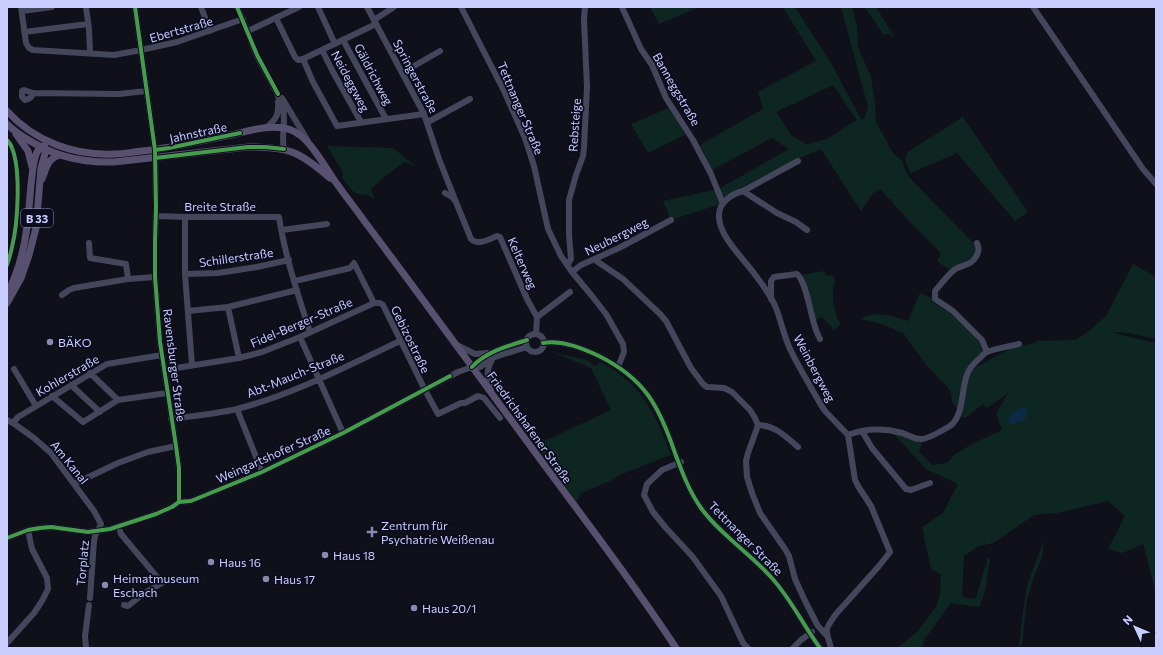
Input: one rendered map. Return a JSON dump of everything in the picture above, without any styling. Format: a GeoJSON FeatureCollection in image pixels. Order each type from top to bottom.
{"type":"FeatureCollection","features":[{"type":"Feature","properties":{"kind":"main road","name":"Jahnstraße"},"geometry":{"type":"LineString","coordinates":[[7,111],[20,124],[41,138],[53,144],[79,152],[113,154],[155,150],[266,128],[283,128],[295,131],[302,136],[313,149]]}},
{"type":"Feature","properties":{"kind":"main road","name":"Jahnstraße"},"geometry":{"type":"LineString","coordinates":[[7,124],[13,130],[60,155],[77,160],[98,162],[155,158],[248,147],[284,149]]}},
{"type":"Feature","properties":{"kind":"main road","name":"B 33"},"geometry":{"type":"LineString","coordinates":[[13,130],[28,151],[32,170]]}},
{"type":"Feature","properties":{"kind":"main road","name":"Jahnstraße"},"geometry":{"type":"LineString","coordinates":[[41,138],[43,147]]}},
{"type":"Feature","properties":{"kind":"main road"},"geometry":{"type":"LineString","coordinates":[[43,147],[53,144]]}},
{"type":"Feature","properties":{"kind":"main road","name":"B 33"},"geometry":{"type":"LineString","coordinates":[[7,294],[14,281],[23,253],[28,226],[32,170],[36,154],[43,147]]}},
{"type":"Feature","properties":{"kind":"main road","name":"B 33"},"geometry":{"type":"LineString","coordinates":[[7,303],[21,278],[30,254],[36,228],[43,147]]}},
{"type":"Feature","properties":{"kind":"main road","name":"Friedrichshafener Straße"},"geometry":{"type":"LineString","coordinates":[[284,149],[300,155],[313,163],[336,183]]}},
{"type":"Feature","properties":{"kind":"main road","name":"Friedrichshafener Straße"},"geometry":{"type":"LineString","coordinates":[[313,149],[336,183],[624,573],[676,648]]}},
{"type":"Feature","properties":{"kind":"main road","name":"B 33"},"geometry":{"type":"LineString","coordinates":[[40,182],[50,160],[60,155]]}},
{"type":"Feature","properties":{"kind":"street"},"geometry":{"type":"LineString","coordinates":[[52,7],[21,9],[24,32],[88,24]]}},
{"type":"Feature","properties":{"kind":"street"},"geometry":{"type":"LineString","coordinates":[[86,7],[90,53]]}},
{"type":"Feature","properties":{"kind":"street"},"geometry":{"type":"LineString","coordinates":[[135,7],[155,150]]}},
{"type":"Feature","properties":{"kind":"street"},"geometry":{"type":"LineString","coordinates":[[202,7],[210,32]]}},
{"type":"Feature","properties":{"kind":"street"},"geometry":{"type":"LineString","coordinates":[[237,7],[257,55],[278,94],[283,109],[284,118],[282,140],[284,149]]}},
{"type":"Feature","properties":{"kind":"street"},"geometry":{"type":"LineString","coordinates":[[248,31],[298,7]]}},
{"type":"Feature","properties":{"kind":"street"},"geometry":{"type":"LineString","coordinates":[[318,7],[335,44]]}},
{"type":"Feature","properties":{"kind":"street","name":"Springerstraße"},"geometry":{"type":"LineString","coordinates":[[367,7],[428,122],[439,159]]}},
{"type":"Feature","properties":{"kind":"street"},"geometry":{"type":"LineString","coordinates":[[276,18],[295,57],[298,60],[343,40],[375,22],[394,7]]}},
{"type":"Feature","properties":{"kind":"street","name":"Tettnanger Straße"},"geometry":{"type":"LineString","coordinates":[[461,7],[505,93],[525,138],[534,166],[548,229],[561,256],[606,314],[623,344],[624,352],[618,367]]}},
{"type":"Feature","properties":{"kind":"street","name":"Rebsteige"},"geometry":{"type":"LineString","coordinates":[[567,265],[571,259],[569,200],[583,156],[584,148],[587,87],[584,19],[585,7]]}},
{"type":"Feature","properties":{"kind":"street","name":"Banneggstraße"},"geometry":{"type":"LineString","coordinates":[[622,7],[641,49],[652,64],[666,98],[693,140],[711,174],[723,204]]}},
{"type":"Feature","properties":{"kind":"street"},"geometry":{"type":"LineString","coordinates":[[1033,7],[1143,169],[1156,184]]}},
{"type":"Feature","properties":{"kind":"street","name":"Ebertstraße"},"geometry":{"type":"LineString","coordinates":[[24,32],[26,43],[29,48],[33,50],[114,55],[177,42],[210,32],[243,19]]}},
{"type":"Feature","properties":{"kind":"street","name":"Gäldrichweg"},"geometry":{"type":"LineString","coordinates":[[343,40],[386,119]]}},
{"type":"Feature","properties":{"kind":"street","name":"Neideggweg"},"geometry":{"type":"LineString","coordinates":[[322,50],[361,122]]}},
{"type":"Feature","properties":{"kind":"street"},"geometry":{"type":"LineString","coordinates":[[402,73],[440,51]]}},
{"type":"Feature","properties":{"kind":"street"},"geometry":{"type":"LineString","coordinates":[[303,59],[313,82],[337,126],[424,114]]}},
{"type":"Feature","properties":{"kind":"street"},"geometry":{"type":"LineString","coordinates":[[33,93],[119,94],[146,91]]}},
{"type":"Feature","properties":{"kind":"street"},"geometry":{"type":"LineString","coordinates":[[266,128],[278,116],[278,94]]}},
{"type":"Feature","properties":{"kind":"street"},"geometry":{"type":"LineString","coordinates":[[278,94],[313,149]]}},
{"type":"Feature","properties":{"kind":"street"},"geometry":{"type":"LineString","coordinates":[[428,122],[470,99]]}},
{"type":"Feature","properties":{"kind":"street","name":"Jahnstraße"},"geometry":{"type":"LineString","coordinates":[[155,150],[155,158]]}},
{"type":"Feature","properties":{"kind":"street","name":"Ravensburger Straße"},"geometry":{"type":"LineString","coordinates":[[155,158],[155,277],[160,342],[179,468],[179,502]]}},
{"type":"Feature","properties":{"kind":"street","name":"Kelterweg"},"geometry":{"type":"LineString","coordinates":[[439,159],[471,239],[474,242],[479,243],[497,236],[500,238],[537,318]]}},
{"type":"Feature","properties":{"kind":"street"},"geometry":{"type":"LineString","coordinates":[[723,204],[729,197],[798,161]]}},
{"type":"Feature","properties":{"kind":"street"},"geometry":{"type":"LineString","coordinates":[[743,191],[807,230]]}},
{"type":"Feature","properties":{"kind":"street","name":"Kelterweg"},"geometry":{"type":"LineString","coordinates":[[445,193],[452,197],[456,202]]}},
{"type":"Feature","properties":{"kind":"street","name":"Weinbergweg"},"geometry":{"type":"LineString","coordinates":[[723,204],[718,214],[726,239],[753,272],[771,299],[776,308],[790,348],[821,405],[848,435]]}},
{"type":"Feature","properties":{"kind":"street","name":"Breite Straße"},"geometry":{"type":"LineString","coordinates":[[156,216],[279,217],[282,230]]}},
{"type":"Feature","properties":{"kind":"street"},"geometry":{"type":"LineString","coordinates":[[185,217],[186,274],[192,365]]}},
{"type":"Feature","properties":{"kind":"street","name":"Neubergweg"},"geometry":{"type":"LineString","coordinates":[[572,272],[581,265],[595,260],[671,220]]}},
{"type":"Feature","properties":{"kind":"street"},"geometry":{"type":"LineString","coordinates":[[310,332],[297,290],[282,230],[327,224]]}},
{"type":"Feature","properties":{"kind":"street"},"geometry":{"type":"LineString","coordinates":[[89,243],[90,258],[126,264],[128,279]]}},
{"type":"Feature","properties":{"kind":"street"},"geometry":{"type":"LineString","coordinates":[[977,243],[979,246],[978,252],[974,260],[956,269],[950,274],[935,291],[935,299],[953,311],[982,340],[987,352]]}},
{"type":"Feature","properties":{"kind":"street","name":"Schillerstraße"},"geometry":{"type":"LineString","coordinates":[[186,274],[218,273],[289,260]]}},
{"type":"Feature","properties":{"kind":"street"},"geometry":{"type":"LineString","coordinates":[[595,260],[627,282],[660,314],[666,321],[691,368],[703,384],[707,387],[724,388],[732,392],[750,410],[758,425],[746,461],[747,477],[752,493],[760,513],[790,556],[795,579],[806,603],[818,626],[828,638]]}},
{"type":"Feature","properties":{"kind":"street"},"geometry":{"type":"LineString","coordinates":[[295,281],[350,268],[354,263],[374,303]]}},
{"type":"Feature","properties":{"kind":"street","name":"Weinbergweg"},"geometry":{"type":"LineString","coordinates":[[771,299],[772,281],[774,277],[797,274],[804,288],[815,328],[820,339]]}},
{"type":"Feature","properties":{"kind":"street"},"geometry":{"type":"LineString","coordinates":[[62,296],[74,288],[128,279],[155,277]]}},
{"type":"Feature","properties":{"kind":"street"},"geometry":{"type":"LineString","coordinates":[[188,311],[228,307],[297,290]]}},
{"type":"Feature","properties":{"kind":"street"},"geometry":{"type":"LineString","coordinates":[[536,334],[537,318],[570,292]]}},
{"type":"Feature","properties":{"kind":"street","name":"Fidel-Berger-Straße"},"geometry":{"type":"LineString","coordinates":[[164,370],[239,358],[262,352],[300,337],[374,303]]}},
{"type":"Feature","properties":{"kind":"street","name":"Gebizostraße"},"geometry":{"type":"LineString","coordinates":[[374,303],[380,303],[383,305],[424,390],[438,414],[460,403],[465,403],[478,396],[481,396],[500,418]]}},
{"type":"Feature","properties":{"kind":"street"},"geometry":{"type":"LineString","coordinates":[[228,307],[239,358]]}},
{"type":"Feature","properties":{"kind":"street"},"geometry":{"type":"LineString","coordinates":[[457,345],[475,354],[492,356],[527,340],[529,336],[536,334],[542,338],[543,343],[541,349],[536,352],[531,351],[526,345],[527,340]]}},
{"type":"Feature","properties":{"kind":"street"},"geometry":{"type":"LineString","coordinates":[[300,337],[342,433]]}},
{"type":"Feature","properties":{"kind":"street","name":"Abt-Mauch-Straße"},"geometry":{"type":"LineString","coordinates":[[171,419],[237,409],[278,396],[318,380],[400,341]]}},
{"type":"Feature","properties":{"kind":"street","name":"Tettnanger Straße"},"geometry":{"type":"LineString","coordinates":[[543,343],[558,343],[577,347],[592,353],[618,367],[641,386],[652,399],[664,421],[681,462],[689,488],[704,512],[775,581],[820,648]]}},
{"type":"Feature","properties":{"kind":"street"},"geometry":{"type":"LineString","coordinates":[[831,648],[827,628],[830,622],[890,552],[871,506],[855,480],[848,435],[871,429],[887,430],[918,439],[927,438],[949,426],[959,414],[963,390],[969,370],[972,366],[987,352],[1019,344]]}},
{"type":"Feature","properties":{"kind":"street"},"geometry":{"type":"LineString","coordinates":[[472,367],[479,360],[527,347]]}},
{"type":"Feature","properties":{"kind":"street","name":"Kohlerstraße"},"geometry":{"type":"LineString","coordinates":[[10,422],[106,364],[162,354]]}},
{"type":"Feature","properties":{"kind":"street"},"geometry":{"type":"LineString","coordinates":[[492,356],[487,373],[492,395]]}},
{"type":"Feature","properties":{"kind":"street","name":"Weingartshofer Straße"},"geometry":{"type":"LineString","coordinates":[[7,538],[28,530],[51,527],[79,531],[119,527],[156,514],[179,502],[191,501],[262,472],[342,433],[458,372],[472,367]]}},
{"type":"Feature","properties":{"kind":"street"},"geometry":{"type":"LineString","coordinates":[[14,369],[36,406]]}},
{"type":"Feature","properties":{"kind":"street"},"geometry":{"type":"LineString","coordinates":[[90,374],[118,400]]}},
{"type":"Feature","properties":{"kind":"street"},"geometry":{"type":"LineString","coordinates":[[71,385],[100,412]]}},
{"type":"Feature","properties":{"kind":"street"},"geometry":{"type":"LineString","coordinates":[[52,396],[83,422],[118,400],[167,393]]}},
{"type":"Feature","properties":{"kind":"street"},"geometry":{"type":"LineString","coordinates":[[237,409],[262,472]]}},
{"type":"Feature","properties":{"kind":"street","name":"Am Kanal"},"geometry":{"type":"LineString","coordinates":[[10,422],[34,438],[51,453],[94,511],[100,524],[98,530]]}},
{"type":"Feature","properties":{"kind":"street"},"geometry":{"type":"LineString","coordinates":[[758,425],[772,427],[798,447]]}},
{"type":"Feature","properties":{"kind":"street"},"geometry":{"type":"LineString","coordinates":[[862,431],[872,448],[906,490],[911,490],[930,483]]}},
{"type":"Feature","properties":{"kind":"street"},"geometry":{"type":"LineString","coordinates":[[74,484],[118,463],[148,452],[176,446]]}},
{"type":"Feature","properties":{"kind":"street"},"geometry":{"type":"LineString","coordinates":[[681,462],[662,470],[647,484],[644,495],[653,512],[692,556],[721,596],[742,643],[748,648]]}},
{"type":"Feature","properties":{"kind":"street"},"geometry":{"type":"LineString","coordinates":[[119,527],[121,534],[162,583],[143,594],[128,606],[124,605]]}},
{"type":"Feature","properties":{"kind":"street"},"geometry":{"type":"LineString","coordinates":[[7,643],[34,612],[48,589],[47,578],[32,549],[28,530]]}},
{"type":"Feature","properties":{"kind":"street","name":"Torplatz"},"geometry":{"type":"LineString","coordinates":[[90,598],[94,541],[98,530]]}},
{"type":"Feature","properties":{"kind":"street"},"geometry":{"type":"LineString","coordinates":[[86,648],[85,636],[88,605]]}},
{"type":"Feature","properties":{"kind":"street"},"geometry":{"type":"LineString","coordinates":[[793,648],[811,633]]}},
{"type":"Feature","properties":{"kind":"green space"},"geometry":{"type":"Polygon","coordinates":[[[650,7],[700,7],[659,24],[650,7]]]}},
{"type":"Feature","properties":{"kind":"green space"},"geometry":{"type":"Polygon","coordinates":[[[783,7],[795,7],[832,65],[861,119],[864,119],[868,107],[841,7],[852,7],[857,27],[858,47],[871,77],[876,122],[893,153],[902,161],[909,177],[976,246],[975,256],[950,270],[937,261],[941,253],[881,190],[873,193],[861,211],[821,149],[797,159],[726,196],[720,204],[671,220],[663,201],[719,189],[789,149],[772,138],[712,170],[700,145],[763,109],[758,92],[816,61],[783,7]],[[833,85],[776,112],[792,136],[807,144],[827,139],[857,120],[833,85]]]}},
{"type":"Feature","properties":{"kind":"green space"},"geometry":{"type":"Polygon","coordinates":[[[865,7],[876,7],[895,38],[890,34],[883,34],[865,7]]]}},
{"type":"Feature","properties":{"kind":"green space"},"geometry":{"type":"Polygon","coordinates":[[[671,107],[685,135],[648,153],[631,124],[671,107]]]}},
{"type":"Feature","properties":{"kind":"green space"},"geometry":{"type":"Polygon","coordinates":[[[963,117],[1028,212],[1015,221],[957,153],[911,173],[908,167],[906,156],[909,151],[963,117]]]}},
{"type":"Feature","properties":{"kind":"green space"},"geometry":{"type":"Polygon","coordinates":[[[327,146],[393,148],[417,167],[404,162],[371,189],[373,199],[367,195],[355,193],[351,189],[342,177],[343,173],[327,146]]]}},
{"type":"Feature","properties":{"kind":"green space"},"geometry":{"type":"Polygon","coordinates":[[[1133,264],[1156,277],[1156,339],[1129,333],[1112,332],[1156,343],[1156,593],[1143,544],[1122,553],[1108,549],[1125,516],[1108,501],[1057,513],[1034,515],[993,543],[979,546],[964,556],[962,596],[969,599],[976,598],[988,557],[990,559],[985,592],[979,607],[951,603],[924,640],[922,648],[897,648],[917,632],[937,605],[940,594],[941,574],[931,569],[922,527],[943,513],[958,484],[926,469],[894,434],[923,441],[919,451],[932,465],[947,463],[955,454],[1002,430],[996,414],[1008,393],[987,408],[983,404],[965,418],[961,416],[965,387],[973,369],[1013,347],[1036,343],[1036,341],[1076,340],[1106,316],[1133,264]]]}},
{"type":"Feature","properties":{"kind":"green space"},"geometry":{"type":"Polygon","coordinates":[[[823,271],[827,276],[832,275],[835,281],[833,298],[837,318],[841,324],[834,330],[822,317],[816,320],[801,275],[823,271]]]}},
{"type":"Feature","properties":{"kind":"green space"},"geometry":{"type":"Polygon","coordinates":[[[920,293],[932,298],[932,302],[945,310],[953,311],[983,346],[982,354],[970,364],[958,409],[953,404],[950,390],[927,366],[904,334],[882,324],[860,319],[866,316],[878,314],[908,321],[920,293]]]}},
{"type":"Feature","properties":{"kind":"green space"},"geometry":{"type":"Polygon","coordinates":[[[552,352],[587,360],[595,366],[601,362],[627,380],[645,401],[659,425],[671,455],[622,474],[610,481],[581,493],[576,502],[540,452],[531,432],[542,439],[547,440],[611,410],[591,368],[552,352]]]}},
{"type":"Feature","properties":{"kind":"green space"},"geometry":{"type":"Polygon","coordinates":[[[1044,540],[1042,558],[1034,576],[1027,600],[1022,644],[1019,648],[1027,585],[1044,540]]]}},
{"type":"Feature","properties":{"kind":"water"},"geometry":{"type":"Polygon","coordinates":[[[1025,406],[1028,409],[1026,418],[1023,421],[1010,425],[1008,421],[1010,413],[1025,406]]]}},
{"type":"Feature","properties":{"kind":"cycle path"},"geometry":{"type":"LineString","coordinates":[[135,7],[155,150],[155,277],[160,342],[179,468],[179,502]]}},
{"type":"Feature","properties":{"kind":"cycle path"},"geometry":{"type":"LineString","coordinates":[[237,7],[257,55],[278,94]]}},
{"type":"Feature","properties":{"kind":"cycle path"},"geometry":{"type":"LineString","coordinates":[[155,150],[240,133]]}},
{"type":"Feature","properties":{"kind":"cycle path"},"geometry":{"type":"LineString","coordinates":[[7,140],[12,147],[15,158],[18,183],[16,224],[7,265]]}},
{"type":"Feature","properties":{"kind":"cycle path"},"geometry":{"type":"LineString","coordinates":[[155,158],[248,147],[284,149]]}},
{"type":"Feature","properties":{"kind":"cycle path"},"geometry":{"type":"LineString","coordinates":[[472,367],[490,353],[527,340]]}},
{"type":"Feature","properties":{"kind":"cycle path"},"geometry":{"type":"LineString","coordinates":[[543,343],[550,342],[565,344],[592,353],[615,365],[639,384],[656,408],[663,421],[686,481],[701,508],[725,535],[761,567],[777,584],[820,648]]}},
{"type":"Feature","properties":{"kind":"cycle path"},"geometry":{"type":"LineString","coordinates":[[7,538],[28,530],[51,527],[88,532],[110,529],[156,514],[179,502],[191,501],[262,472],[343,433],[450,376]]}},
{"type":"Feature","properties":{"kind":"place","name":"BÄKO"},"geometry":{"type":"Point","coordinates":[50,342]}},
{"type":"Feature","properties":{"kind":"place","name":"Zentrum für Psychatrie Weißenau"},"geometry":{"type":"Point","coordinates":[372,532]}},
{"type":"Feature","properties":{"kind":"place","name":"Haus 18"},"geometry":{"type":"Point","coordinates":[325,555]}},
{"type":"Feature","properties":{"kind":"place","name":"Haus 16"},"geometry":{"type":"Point","coordinates":[211,562]}},
{"type":"Feature","properties":{"kind":"place","name":"Haus 17"},"geometry":{"type":"Point","coordinates":[266,579]}},
{"type":"Feature","properties":{"kind":"place","name":"Heimatmuseum Eschach"},"geometry":{"type":"Point","coordinates":[105,585]}},
{"type":"Feature","properties":{"kind":"place","name":"Haus 20/1"},"geometry":{"type":"Point","coordinates":[414,608]}}]}
